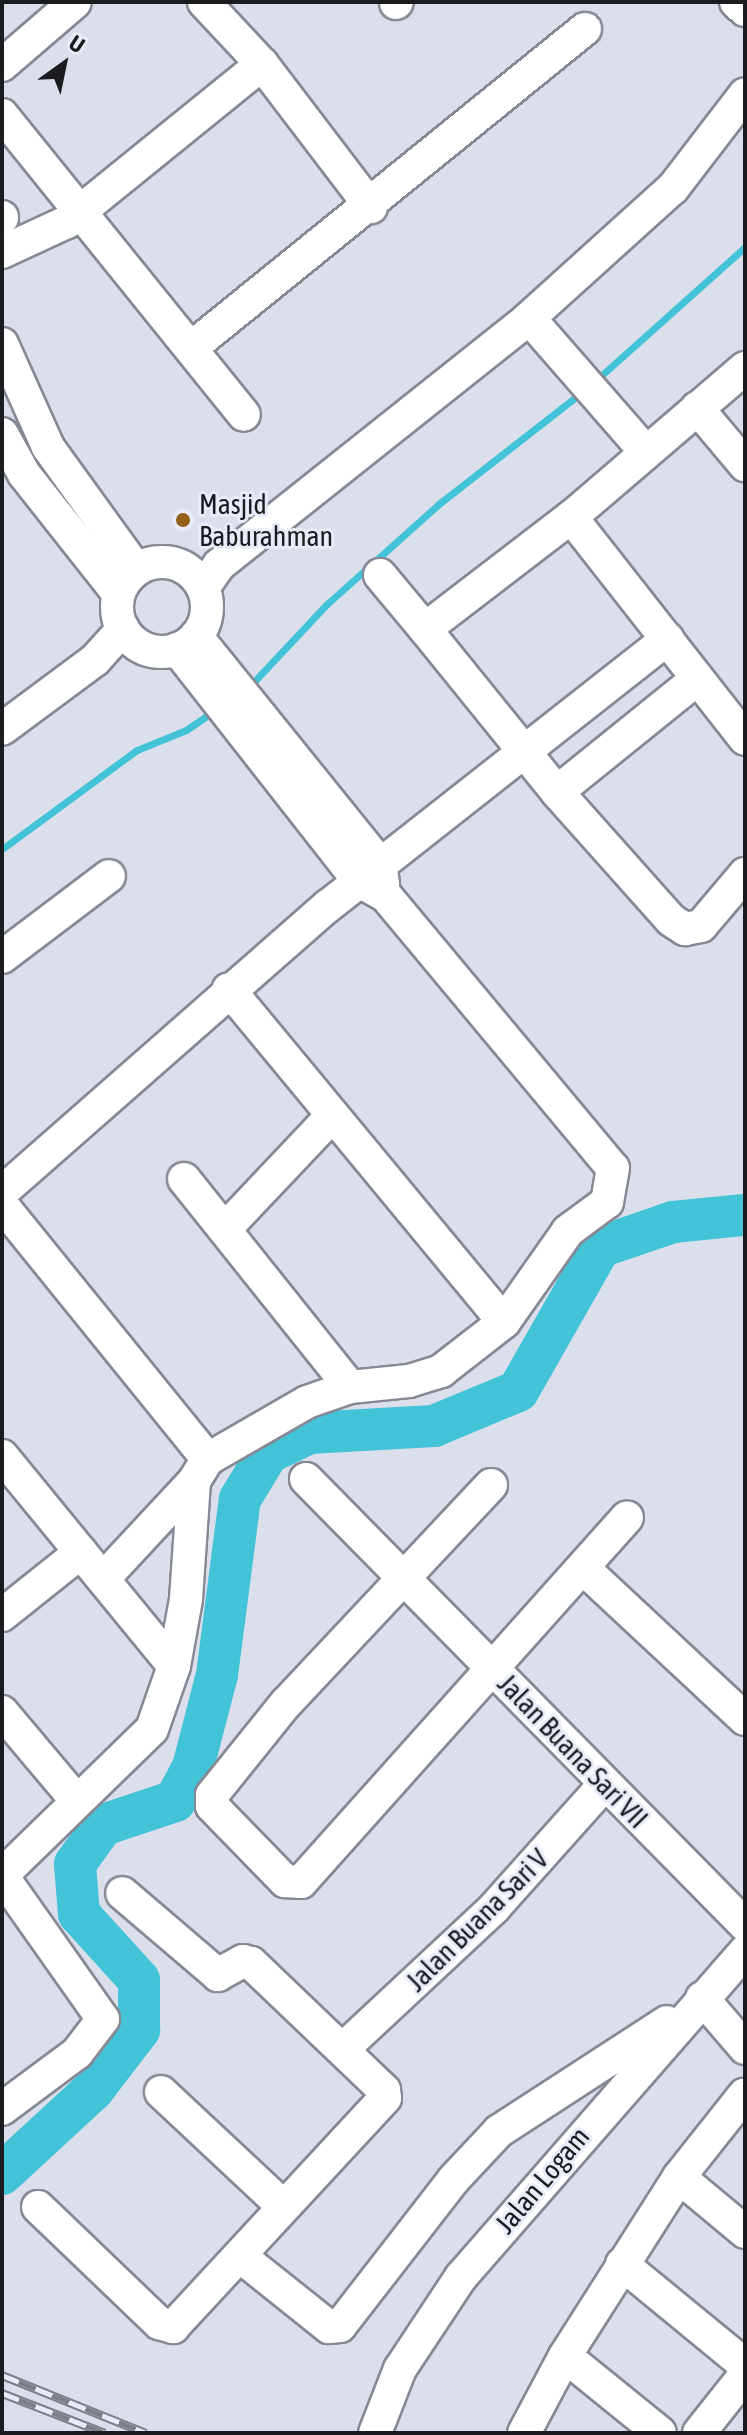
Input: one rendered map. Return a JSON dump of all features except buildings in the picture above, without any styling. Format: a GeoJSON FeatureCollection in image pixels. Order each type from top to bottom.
{"type":"FeatureCollection","features":[{"type":"Feature","properties":{"kind":"street"},"geometry":{"type":"LineString","coordinates":[[2,65],[75,2]]}},
{"type":"Feature","properties":{"kind":"street"},"geometry":{"type":"LineString","coordinates":[[204,2],[262,64],[371,207]]}},
{"type":"Feature","properties":{"kind":"street"},"geometry":{"type":"LineString","coordinates":[[736,2],[745,10]]}},
{"type":"Feature","properties":{"kind":"street"},"geometry":{"type":"LineString","coordinates":[[191,348],[371,207],[585,29]]}},
{"type":"Feature","properties":{"kind":"street"},"geometry":{"type":"LineString","coordinates":[[2,252],[43,236],[81,211],[262,64]]}},
{"type":"Feature","properties":{"kind":"street"},"geometry":{"type":"LineString","coordinates":[[205,576],[529,318],[673,188],[745,94]]}},
{"type":"Feature","properties":{"kind":"street"},"geometry":{"type":"LineString","coordinates":[[2,115],[244,415]]}},
{"type":"Feature","properties":{"kind":"street"},"geometry":{"type":"LineString","coordinates":[[529,318],[646,452]]}},
{"type":"Feature","properties":{"kind":"street"},"geometry":{"type":"LineString","coordinates":[[2,344],[48,447],[127,581],[128,635]]}},
{"type":"Feature","properties":{"kind":"street"},"geometry":{"type":"LineString","coordinates":[[425,629],[571,517],[745,368]]}},
{"type":"Feature","properties":{"kind":"street"},"geometry":{"type":"LineString","coordinates":[[697,408],[745,465]]}},
{"type":"Feature","properties":{"kind":"street"},"geometry":{"type":"LineString","coordinates":[[2,434],[24,474],[127,581]]}},
{"type":"Feature","properties":{"kind":"street"},"geometry":{"type":"LineString","coordinates":[[571,517],[745,739]]}},
{"type":"Feature","properties":{"kind":"street"},"geometry":{"type":"LineString","coordinates":[[127,581],[166,562],[205,576]]}},
{"type":"Feature","properties":{"kind":"street"},"geometry":{"type":"LineString","coordinates":[[380,575],[557,792],[671,920],[685,929],[701,926],[745,874]]}},
{"type":"Feature","properties":{"kind":"street"},"geometry":{"type":"LineString","coordinates":[[128,635],[162,652],[187,642],[205,620],[205,576]]}},
{"type":"Feature","properties":{"kind":"street"},"geometry":{"type":"LineString","coordinates":[[2,729],[128,635]]}},
{"type":"Feature","properties":{"kind":"street"},"geometry":{"type":"LineString","coordinates":[[2,1192],[229,989],[375,880],[524,750],[667,639]]}},
{"type":"Feature","properties":{"kind":"street"},"geometry":{"type":"LineString","coordinates":[[103,1579],[201,1470],[271,1418],[350,1387],[409,1381],[441,1371],[504,1322],[568,1231],[607,1202],[613,1168],[375,880],[187,642]]}},
{"type":"Feature","properties":{"kind":"street"},"geometry":{"type":"LineString","coordinates":[[557,792],[697,679]]}},
{"type":"Feature","properties":{"kind":"street"},"geometry":{"type":"LineString","coordinates":[[2,957],[109,876]]}},
{"type":"Feature","properties":{"kind":"street"},"geometry":{"type":"LineString","coordinates":[[229,989],[504,1322]]}},
{"type":"Feature","properties":{"kind":"street"},"geometry":{"type":"LineString","coordinates":[[225,1229],[332,1116]]}},
{"type":"Feature","properties":{"kind":"street"},"geometry":{"type":"LineString","coordinates":[[184,1179],[350,1387]]}},
{"type":"Feature","properties":{"kind":"street"},"geometry":{"type":"LineString","coordinates":[[2,1205],[201,1470],[186,1599],[174,1666],[146,1736],[2,1876],[103,2019],[77,2053],[2,2109]]}},
{"type":"Feature","properties":{"kind":"street"},"geometry":{"type":"LineString","coordinates":[[2,1456],[174,1666]]}},
{"type":"Feature","properties":{"kind":"street","name":"Jalan Buana Sari VII"},"geometry":{"type":"LineString","coordinates":[[306,1479],[745,1925]]}},
{"type":"Feature","properties":{"kind":"street"},"geometry":{"type":"LineString","coordinates":[[491,1485],[401,1577],[220,1780],[212,1806],[285,1881],[301,1882],[627,1518]]}},
{"type":"Feature","properties":{"kind":"street"},"geometry":{"type":"LineString","coordinates":[[2,1615],[81,1552]]}},
{"type":"Feature","properties":{"kind":"street"},"geometry":{"type":"LineString","coordinates":[[583,1568],[745,1719]]}},
{"type":"Feature","properties":{"kind":"street"},"geometry":{"type":"LineString","coordinates":[[2,1712],[77,1801]]}},
{"type":"Feature","properties":{"kind":"street","name":"Jalan Buana Sari V"},"geometry":{"type":"LineString","coordinates":[[343,2049],[494,1908],[604,1785]]}},
{"type":"Feature","properties":{"kind":"street"},"geometry":{"type":"LineString","coordinates":[[38,2207],[166,2326],[180,2323],[283,2206],[385,2098],[384,2090],[251,1963],[243,1961],[218,1975],[122,1893]]}},
{"type":"Feature","properties":{"kind":"street","name":"Jalan Logam"},"geometry":{"type":"LineString","coordinates":[[375,2433],[400,2369],[461,2277],[745,1951]]}},
{"type":"Feature","properties":{"kind":"street"},"geometry":{"type":"LineString","coordinates":[[240,2256],[329,2327],[340,2326],[454,2179],[499,2131],[699,2002],[745,2048]]}},
{"type":"Feature","properties":{"kind":"street"},"geometry":{"type":"LineString","coordinates":[[161,2092],[283,2206]]}},
{"type":"Feature","properties":{"kind":"street"},"geometry":{"type":"LineString","coordinates":[[524,2433],[565,2356],[622,2264],[679,2177],[745,2095]]}},
{"type":"Feature","properties":{"kind":"street"},"geometry":{"type":"LineString","coordinates":[[679,2177],[745,2232]]}},
{"type":"Feature","properties":{"kind":"street"},"geometry":{"type":"LineString","coordinates":[[622,2264],[745,2365]]}},
{"type":"Feature","properties":{"kind":"street"},"geometry":{"type":"LineString","coordinates":[[565,2356],[660,2433]]}},
{"type":"Feature","properties":{"kind":"street"},"geometry":{"type":"LineString","coordinates":[[699,2433],[745,2375]]}},
{"type":"Feature","properties":{"kind":"waterway"},"geometry":{"type":"LineString","coordinates":[[594,382],[745,247]]}},
{"type":"Feature","properties":{"kind":"waterway"},"geometry":{"type":"LineString","coordinates":[[248,688],[327,604],[440,503],[582,392]]}},
{"type":"Feature","properties":{"kind":"waterway"},"geometry":{"type":"LineString","coordinates":[[2,849],[137,750],[186,730],[214,711]]}},
{"type":"Feature","properties":{"kind":"waterway"},"geometry":{"type":"LineString","coordinates":[[2,2174],[93,2090],[139,2030],[139,1980],[79,1914],[75,1864],[103,1825],[175,1801],[193,1767],[217,1675],[240,1499],[268,1453],[309,1433],[434,1426],[518,1391],[600,1247],[673,1222],[745,1215]]}},
{"type":"Feature","properties":{"kind":"railway"},"geometry":{"type":"LineString","coordinates":[[2,2375],[146,2433]]}},
{"type":"Feature","properties":{"kind":"railway"},"geometry":{"type":"LineString","coordinates":[[2,2393],[105,2433]]}},
{"type":"Feature","properties":{"kind":"place","name":"Masjid Baburahman"},"geometry":{"type":"Point","coordinates":[183,520]}}]}
